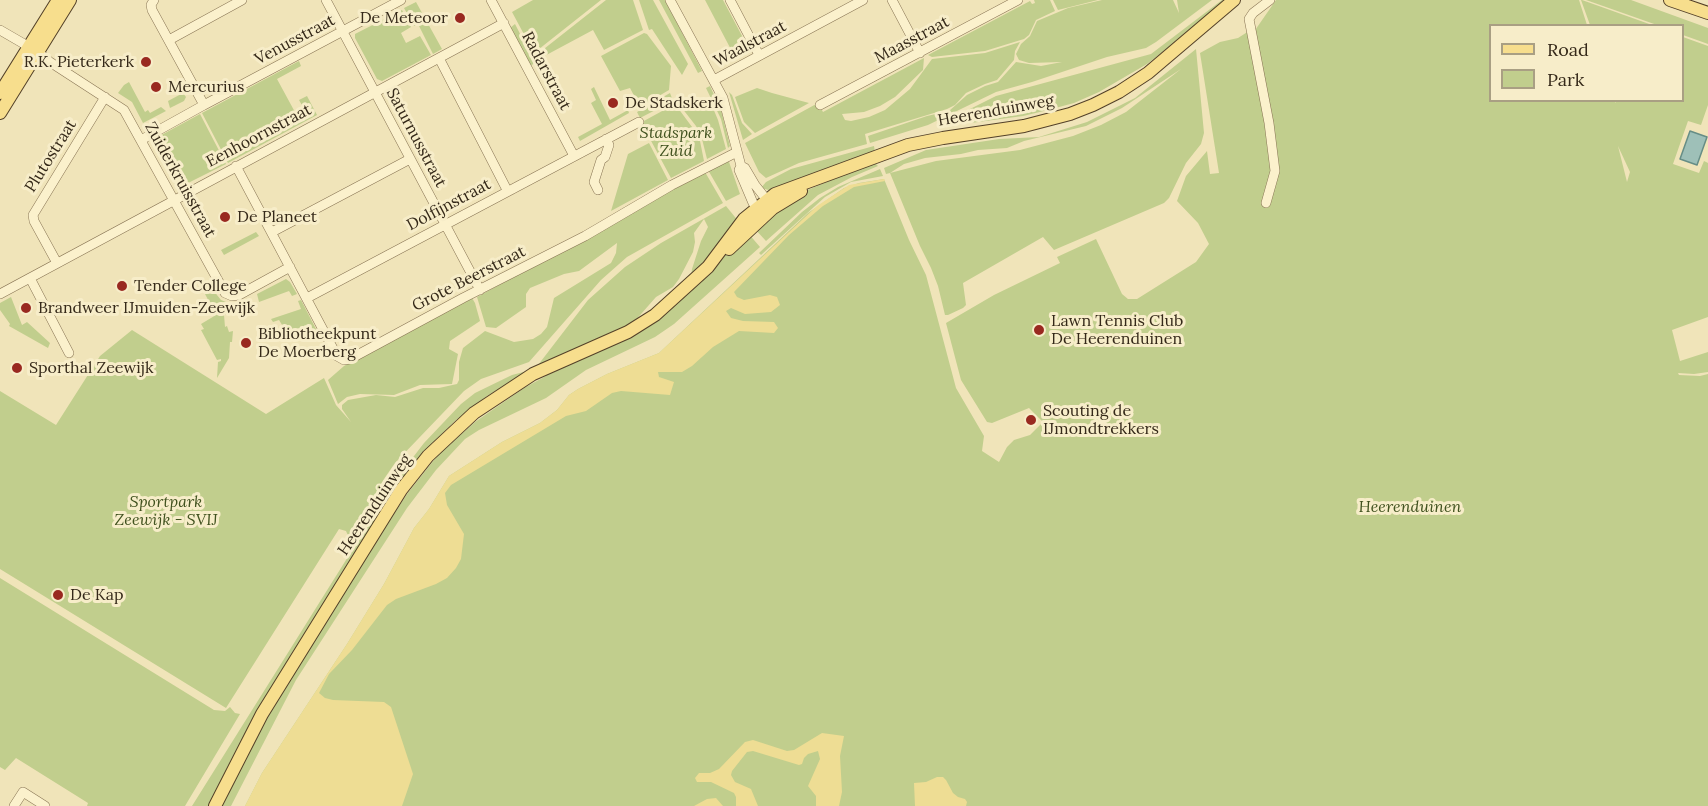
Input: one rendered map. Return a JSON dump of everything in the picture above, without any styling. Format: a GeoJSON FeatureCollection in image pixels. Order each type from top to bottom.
{"type":"FeatureCollection","features":[{"type":"Feature","properties":{"kind":"main road"},"geometry":{"type":"LineString","coordinates":[[0,113],[58,0]]}},
{"type":"Feature","properties":{"kind":"main road"},"geometry":{"type":"LineString","coordinates":[[0,93],[70,0]]}},
{"type":"Feature","properties":{"kind":"main road","name":"Heerenduinweg"},"geometry":{"type":"LineString","coordinates":[[215,806],[262,714],[401,490],[428,456],[458,426],[497,396],[549,367],[617,338],[645,323],[674,300],[708,267],[731,235],[785,190],[908,145],[1024,126],[1070,114],[1093,105],[1136,82],[1230,4],[1242,0]]}},
{"type":"Feature","properties":{"kind":"main road"},"geometry":{"type":"LineString","coordinates":[[1670,0],[1708,13]]}},
{"type":"Feature","properties":{"kind":"street"},"geometry":{"type":"LineString","coordinates":[[154,0],[152,10],[204,105]]}},
{"type":"Feature","properties":{"kind":"street"},"geometry":{"type":"LineString","coordinates":[[169,40],[242,0]]}},
{"type":"Feature","properties":{"kind":"street","name":"Saturnusstraat"},"geometry":{"type":"LineString","coordinates":[[326,0],[480,290]]}},
{"type":"Feature","properties":{"kind":"street","name":"Venusstraat"},"geometry":{"type":"LineString","coordinates":[[141,140],[401,0]]}},
{"type":"Feature","properties":{"kind":"street","name":"Radarstraat"},"geometry":{"type":"LineString","coordinates":[[491,0],[574,156]]}},
{"type":"Feature","properties":{"kind":"street"},"geometry":{"type":"LineString","coordinates":[[669,0],[714,80],[726,108],[741,166],[739,170],[759,213]]}},
{"type":"Feature","properties":{"kind":"street"},"geometry":{"type":"LineString","coordinates":[[730,0],[759,55]]}},
{"type":"Feature","properties":{"kind":"street","name":"Waalstraat"},"geometry":{"type":"LineString","coordinates":[[714,80],[863,0]]}},
{"type":"Feature","properties":{"kind":"street"},"geometry":{"type":"LineString","coordinates":[[892,0],[920,53]]}},
{"type":"Feature","properties":{"kind":"street","name":"Maasstraat"},"geometry":{"type":"LineString","coordinates":[[820,105],[1018,0]]}},
{"type":"Feature","properties":{"kind":"street"},"geometry":{"type":"LineString","coordinates":[[1266,203],[1275,171],[1269,123],[1249,19],[1270,0]]}},
{"type":"Feature","properties":{"kind":"street","name":"Eenhoornstraat"},"geometry":{"type":"LineString","coordinates":[[0,294],[504,23]]}},
{"type":"Feature","properties":{"kind":"street","name":"Zuiderkruisstraat"},"geometry":{"type":"LineString","coordinates":[[0,30],[124,110],[222,290],[229,295],[239,295],[290,267]]}},
{"type":"Feature","properties":{"kind":"street"},"geometry":{"type":"LineString","coordinates":[[439,58],[507,190]]}},
{"type":"Feature","properties":{"kind":"street","name":"Plutostraat"},"geometry":{"type":"LineString","coordinates":[[57,263],[33,215],[105,97]]}},
{"type":"Feature","properties":{"kind":"street","name":"Dolfijnstraat"},"geometry":{"type":"LineString","coordinates":[[307,298],[639,122]]}},
{"type":"Feature","properties":{"kind":"street"},"geometry":{"type":"LineString","coordinates":[[598,190],[594,182],[609,145],[606,139]]}},
{"type":"Feature","properties":{"kind":"street","name":"Grote Beerstraat"},"geometry":{"type":"LineString","coordinates":[[236,166],[337,356],[344,360],[350,359],[585,236],[672,185],[737,152]]}},
{"type":"Feature","properties":{"kind":"street"},"geometry":{"type":"LineString","coordinates":[[272,232],[410,159]]}},
{"type":"Feature","properties":{"kind":"street"},"geometry":{"type":"LineString","coordinates":[[741,166],[745,168],[770,204]]}},
{"type":"Feature","properties":{"kind":"street"},"geometry":{"type":"LineString","coordinates":[[30,278],[69,353]]}},
{"type":"Feature","properties":{"kind":"street"},"geometry":{"type":"LineString","coordinates":[[14,806],[23,792],[45,806]]}},
{"type":"Feature","properties":{"kind":"green space"},"geometry":{"type":"Polygon","coordinates":[[[533,0],[601,0],[534,53],[512,12],[533,0]]]}},
{"type":"Feature","properties":{"kind":"green space"},"geometry":{"type":"Polygon","coordinates":[[[606,0],[633,0],[643,30],[604,50],[593,30],[537,60],[535,56],[606,0]]]}},
{"type":"Feature","properties":{"kind":"green space","name":"Stadspark Zuid"},"geometry":{"type":"Polygon","coordinates":[[[639,0],[653,0],[688,64],[682,75],[652,29],[649,30],[639,0]]]}},
{"type":"Feature","properties":{"kind":"green space"},"geometry":{"type":"Polygon","coordinates":[[[659,0],[665,0],[702,71],[698,73],[659,0]]]}},
{"type":"Feature","properties":{"kind":"green space"},"geometry":{"type":"Polygon","coordinates":[[[705,0],[723,0],[750,51],[736,59],[705,0]]]}},
{"type":"Feature","properties":{"kind":"green space"},"geometry":{"type":"Polygon","coordinates":[[[1034,0],[1050,0],[1055,11],[1036,20],[1029,35],[1024,39],[985,51],[932,57],[928,55],[1030,1],[1032,4],[1035,3],[1034,0]]]}},
{"type":"Feature","properties":{"kind":"green space"},"geometry":{"type":"Polygon","coordinates":[[[1053,0],[1098,0],[1058,10],[1053,0]]]}},
{"type":"Feature","properties":{"kind":"green space"},"geometry":{"type":"Polygon","coordinates":[[[1102,0],[1173,0],[1179,13],[1177,0],[1212,0],[1146,48],[1107,57],[996,92],[928,125],[870,143],[868,136],[949,111],[967,95],[998,82],[1016,62],[1041,66],[1062,62],[1029,63],[1019,60],[1016,54],[1021,44],[1030,36],[1037,21],[1068,8],[1102,0]]]}},
{"type":"Feature","properties":{"kind":"green space"},"geometry":{"type":"Polygon","coordinates":[[[1222,0],[1230,0],[1147,64],[1099,92],[1074,103],[1023,116],[963,124],[968,110],[996,96],[1151,54],[1222,0]]]}},
{"type":"Feature","properties":{"kind":"green space","name":"Heerenduinen"},"geometry":{"type":"Polygon","coordinates":[[[1276,0],[1579,0],[1587,24],[1489,24],[1489,102],[1684,102],[1684,37],[1708,46],[1708,105],[1701,125],[1688,121],[1673,164],[1699,173],[1704,161],[1708,163],[1708,317],[1672,330],[1680,361],[1708,352],[1708,372],[1678,373],[1679,375],[1700,376],[1708,374],[1708,806],[245,806],[262,773],[347,644],[384,584],[414,528],[429,509],[449,476],[502,442],[540,423],[578,389],[607,374],[659,353],[808,213],[844,188],[884,179],[926,275],[956,388],[984,436],[982,451],[999,462],[1007,447],[1014,440],[1030,435],[1043,422],[1029,408],[992,423],[987,422],[961,380],[946,323],[994,295],[1060,263],[1057,257],[1096,239],[1122,294],[1128,299],[1137,299],[1196,262],[1209,244],[1198,223],[1177,201],[1186,176],[1207,151],[1210,174],[1219,173],[1200,53],[1220,42],[1238,38],[1249,31],[1251,36],[1276,0]],[[1618,146],[1627,182],[1630,172],[1618,146]]]}},
{"type":"Feature","properties":{"kind":"green space"},"geometry":{"type":"Polygon","coordinates":[[[1581,0],[1649,24],[1590,24],[1581,0]]]}},
{"type":"Feature","properties":{"kind":"green space"},"geometry":{"type":"Polygon","coordinates":[[[1586,0],[1631,0],[1708,28],[1708,44],[1684,35],[1684,24],[1654,24],[1586,0]]]}},
{"type":"Feature","properties":{"kind":"green space"},"geometry":{"type":"Polygon","coordinates":[[[416,2],[442,49],[433,54],[418,24],[414,26],[404,8],[416,2]]]}},
{"type":"Feature","properties":{"kind":"green space"},"geometry":{"type":"Polygon","coordinates":[[[402,10],[411,27],[401,33],[406,43],[420,36],[431,55],[382,81],[377,79],[355,34],[402,10]]]}},
{"type":"Feature","properties":{"kind":"green space"},"geometry":{"type":"Polygon","coordinates":[[[515,24],[535,63],[530,66],[510,28],[515,24]]]}},
{"type":"Feature","properties":{"kind":"green space","name":"Stadspark Zuid"},"geometry":{"type":"Polygon","coordinates":[[[644,33],[671,66],[669,90],[640,107],[630,88],[620,91],[601,56],[644,33]]]}},
{"type":"Feature","properties":{"kind":"green space"},"geometry":{"type":"Polygon","coordinates":[[[1020,42],[1015,51],[1014,60],[997,80],[966,93],[955,105],[947,109],[865,134],[867,144],[799,163],[766,178],[759,172],[745,143],[818,103],[823,112],[924,58],[923,70],[895,97],[864,112],[842,114],[845,120],[851,121],[869,117],[885,110],[910,89],[932,59],[985,53],[1020,42]]]}},
{"type":"Feature","properties":{"kind":"green space"},"geometry":{"type":"Polygon","coordinates":[[[1196,49],[1204,133],[1201,144],[1186,163],[1169,198],[1164,203],[1054,250],[1043,237],[963,283],[966,305],[945,315],[931,268],[890,173],[886,174],[884,168],[926,150],[999,139],[1039,137],[1087,122],[1135,98],[1196,49]],[[1181,69],[1122,108],[1086,126],[1024,141],[1007,148],[925,158],[904,164],[890,173],[936,161],[1020,150],[1073,136],[1126,112],[1181,69]]]}},
{"type":"Feature","properties":{"kind":"green space"},"geometry":{"type":"Polygon","coordinates":[[[299,61],[301,66],[277,79],[296,114],[304,109],[299,100],[307,96],[317,115],[228,163],[202,113],[299,61]]]}},
{"type":"Feature","properties":{"kind":"green space"},"geometry":{"type":"Polygon","coordinates":[[[129,82],[145,112],[148,110],[150,113],[161,107],[166,111],[143,123],[132,102],[118,93],[129,82]]]}},
{"type":"Feature","properties":{"kind":"green space"},"geometry":{"type":"Polygon","coordinates":[[[710,86],[721,110],[730,146],[728,148],[721,119],[706,88],[710,86]]]}},
{"type":"Feature","properties":{"kind":"green space"},"geometry":{"type":"Polygon","coordinates":[[[594,87],[610,120],[628,110],[629,113],[580,141],[578,137],[602,124],[591,103],[596,100],[591,89],[594,87]]]}},
{"type":"Feature","properties":{"kind":"green space"},"geometry":{"type":"Polygon","coordinates":[[[757,88],[809,103],[755,133],[744,122],[735,97],[757,88]]]}},
{"type":"Feature","properties":{"kind":"green space"},"geometry":{"type":"Polygon","coordinates":[[[729,92],[742,123],[752,134],[743,140],[729,92]]]}},
{"type":"Feature","properties":{"kind":"green space"},"geometry":{"type":"Polygon","coordinates":[[[183,93],[186,97],[184,101],[170,108],[168,101],[183,93]]]}},
{"type":"Feature","properties":{"kind":"green space"},"geometry":{"type":"Polygon","coordinates":[[[670,93],[673,101],[640,118],[637,112],[670,93]]]}},
{"type":"Feature","properties":{"kind":"green space","name":"Stadspark Zuid"},"geometry":{"type":"Polygon","coordinates":[[[691,96],[699,107],[710,101],[726,149],[707,159],[696,126],[678,103],[691,96]]]}},
{"type":"Feature","properties":{"kind":"green space","name":"Stadspark Zuid"},"geometry":{"type":"Polygon","coordinates":[[[675,104],[695,131],[700,141],[704,161],[671,178],[642,122],[675,104]]]}},
{"type":"Feature","properties":{"kind":"green space"},"geometry":{"type":"Polygon","coordinates":[[[200,114],[226,164],[180,187],[175,184],[153,143],[156,138],[200,114]]]}},
{"type":"Feature","properties":{"kind":"green space"},"geometry":{"type":"Polygon","coordinates":[[[649,143],[668,180],[611,211],[628,154],[649,143]]]}},
{"type":"Feature","properties":{"kind":"green space"},"geometry":{"type":"Polygon","coordinates":[[[874,146],[875,152],[772,191],[761,188],[766,182],[791,169],[874,146]]]}},
{"type":"Feature","properties":{"kind":"green space"},"geometry":{"type":"Polygon","coordinates":[[[728,159],[740,194],[726,201],[708,170],[728,159]]]}},
{"type":"Feature","properties":{"kind":"green space"},"geometry":{"type":"Polygon","coordinates":[[[874,162],[878,166],[818,195],[766,241],[754,228],[798,194],[874,162]]]}},
{"type":"Feature","properties":{"kind":"green space"},"geometry":{"type":"Polygon","coordinates":[[[880,169],[883,176],[851,182],[825,197],[761,255],[759,253],[820,198],[838,187],[880,169]]]}},
{"type":"Feature","properties":{"kind":"green space","name":"Sportpark Zeewijk - SVIJ"},"geometry":{"type":"Polygon","coordinates":[[[705,172],[723,203],[627,257],[601,280],[529,362],[481,379],[464,391],[395,463],[350,540],[346,531],[339,529],[226,708],[0,569],[0,391],[56,425],[100,356],[132,330],[266,414],[324,378],[336,405],[351,422],[342,409],[342,405],[348,400],[376,395],[395,397],[423,388],[439,388],[457,384],[463,348],[485,331],[514,342],[533,339],[541,334],[547,327],[554,298],[611,263],[616,253],[617,243],[579,271],[564,274],[530,288],[526,294],[526,307],[496,328],[486,327],[477,297],[705,172]]]}},
{"type":"Feature","properties":{"kind":"green space"},"geometry":{"type":"Polygon","coordinates":[[[726,206],[739,222],[691,278],[701,241],[708,227],[704,219],[694,233],[693,252],[679,279],[673,287],[656,297],[634,322],[514,380],[487,396],[456,420],[431,445],[278,676],[249,726],[209,806],[192,806],[356,544],[392,481],[424,443],[461,404],[475,393],[512,375],[535,369],[588,300],[625,267],[661,243],[726,206]]]}},
{"type":"Feature","properties":{"kind":"green space"},"geometry":{"type":"Polygon","coordinates":[[[256,232],[259,236],[224,255],[221,250],[256,232]]]}},
{"type":"Feature","properties":{"kind":"green space"},"geometry":{"type":"Polygon","coordinates":[[[748,233],[760,247],[674,324],[655,337],[586,370],[546,398],[479,430],[465,439],[436,470],[407,508],[296,680],[231,806],[221,806],[259,727],[407,494],[438,455],[475,422],[524,388],[546,376],[545,373],[669,310],[748,233]]]}},
{"type":"Feature","properties":{"kind":"green space"},"geometry":{"type":"Polygon","coordinates":[[[286,279],[297,294],[292,296],[289,291],[259,302],[257,294],[286,279]]]}},
{"type":"Feature","properties":{"kind":"green space"},"geometry":{"type":"Polygon","coordinates":[[[213,290],[221,300],[231,304],[247,300],[252,311],[249,305],[224,315],[225,327],[227,326],[229,332],[233,331],[232,342],[230,342],[229,358],[217,378],[218,362],[221,359],[217,360],[201,330],[204,329],[201,324],[216,315],[205,294],[213,290]]]}},
{"type":"Feature","properties":{"kind":"green space"},"geometry":{"type":"Polygon","coordinates":[[[11,297],[22,325],[27,322],[50,343],[48,348],[9,326],[10,324],[0,310],[0,303],[11,297]]]}},
{"type":"Feature","properties":{"kind":"green space"},"geometry":{"type":"Polygon","coordinates":[[[472,298],[480,321],[450,341],[449,349],[458,354],[452,384],[420,385],[394,395],[360,394],[347,397],[338,404],[328,380],[344,366],[472,298]]]}},
{"type":"Feature","properties":{"kind":"green space"},"geometry":{"type":"Polygon","coordinates":[[[301,300],[317,331],[313,337],[311,331],[279,331],[284,328],[279,320],[273,322],[271,319],[301,309],[298,301],[301,300]]]}},
{"type":"Feature","properties":{"kind":"green space"},"geometry":{"type":"Polygon","coordinates":[[[0,578],[214,710],[225,711],[230,707],[235,713],[240,714],[185,806],[87,806],[88,803],[16,758],[5,770],[0,767],[0,578]]]}},
{"type":"Feature","properties":{"kind":"sand"},"geometry":{"type":"Polygon","coordinates":[[[884,179],[885,181],[854,187],[823,206],[789,235],[734,292],[737,297],[744,300],[770,295],[777,297],[780,305],[771,312],[745,314],[731,308],[726,311],[731,318],[743,321],[774,322],[778,328],[774,333],[739,331],[713,347],[682,372],[658,372],[659,377],[674,382],[670,395],[621,391],[612,393],[586,411],[566,416],[451,485],[445,493],[447,505],[464,534],[461,559],[456,568],[447,578],[436,584],[396,599],[387,605],[352,650],[329,674],[319,693],[333,700],[384,702],[391,707],[413,774],[402,806],[245,806],[262,773],[347,644],[384,584],[414,528],[429,509],[449,476],[502,442],[540,423],[578,389],[607,374],[659,353],[817,206],[849,185],[884,179]]]}},
{"type":"Feature","properties":{"kind":"sand"},"geometry":{"type":"Polygon","coordinates":[[[822,733],[844,736],[840,756],[842,792],[839,806],[816,806],[816,796],[808,786],[820,759],[818,751],[808,754],[799,765],[753,751],[747,752],[731,775],[735,782],[751,789],[758,806],[736,806],[734,793],[711,782],[697,782],[695,778],[699,773],[710,773],[719,769],[745,742],[753,740],[787,751],[794,750],[822,733]]]}},
{"type":"Feature","properties":{"kind":"sand"},"geometry":{"type":"Polygon","coordinates":[[[943,777],[953,793],[965,799],[966,806],[915,806],[914,783],[926,782],[943,777]]]}},
{"type":"Feature","properties":{"kind":"sand"},"geometry":{"type":"Polygon","coordinates":[[[716,798],[723,806],[694,806],[707,799],[716,798]]]}},
{"type":"Feature","properties":{"kind":"water"},"geometry":{"type":"Polygon","coordinates":[[[1690,131],[1707,137],[1697,165],[1680,159],[1690,131]]]}},
{"type":"Feature","properties":{"kind":"place","name":"De Meteoor"},"geometry":{"type":"Point","coordinates":[460,18]}},
{"type":"Feature","properties":{"kind":"place","name":"R.K. Pieterkerk"},"geometry":{"type":"Point","coordinates":[146,62]}},
{"type":"Feature","properties":{"kind":"place","name":"Mercurius"},"geometry":{"type":"Point","coordinates":[156,87]}},
{"type":"Feature","properties":{"kind":"place","name":"De Stadskerk"},"geometry":{"type":"Point","coordinates":[613,103]}},
{"type":"Feature","properties":{"kind":"place","name":"De Planeet"},"geometry":{"type":"Point","coordinates":[225,217]}},
{"type":"Feature","properties":{"kind":"place","name":"Tender College"},"geometry":{"type":"Point","coordinates":[122,286]}},
{"type":"Feature","properties":{"kind":"place","name":"Brandweer IJmuiden-Zeewijk"},"geometry":{"type":"Point","coordinates":[26,308]}},
{"type":"Feature","properties":{"kind":"place","name":"Lawn Tennis Club De Heerenduinen"},"geometry":{"type":"Point","coordinates":[1039,330]}},
{"type":"Feature","properties":{"kind":"place","name":"Bibliotheekpunt De Moerberg"},"geometry":{"type":"Point","coordinates":[246,343]}},
{"type":"Feature","properties":{"kind":"place","name":"Sporthal Zeewijk"},"geometry":{"type":"Point","coordinates":[17,368]}},
{"type":"Feature","properties":{"kind":"place","name":"Scouting de IJmondtrekkers"},"geometry":{"type":"Point","coordinates":[1031,420]}},
{"type":"Feature","properties":{"kind":"place","name":"De Kap"},"geometry":{"type":"Point","coordinates":[58,595]}}]}
